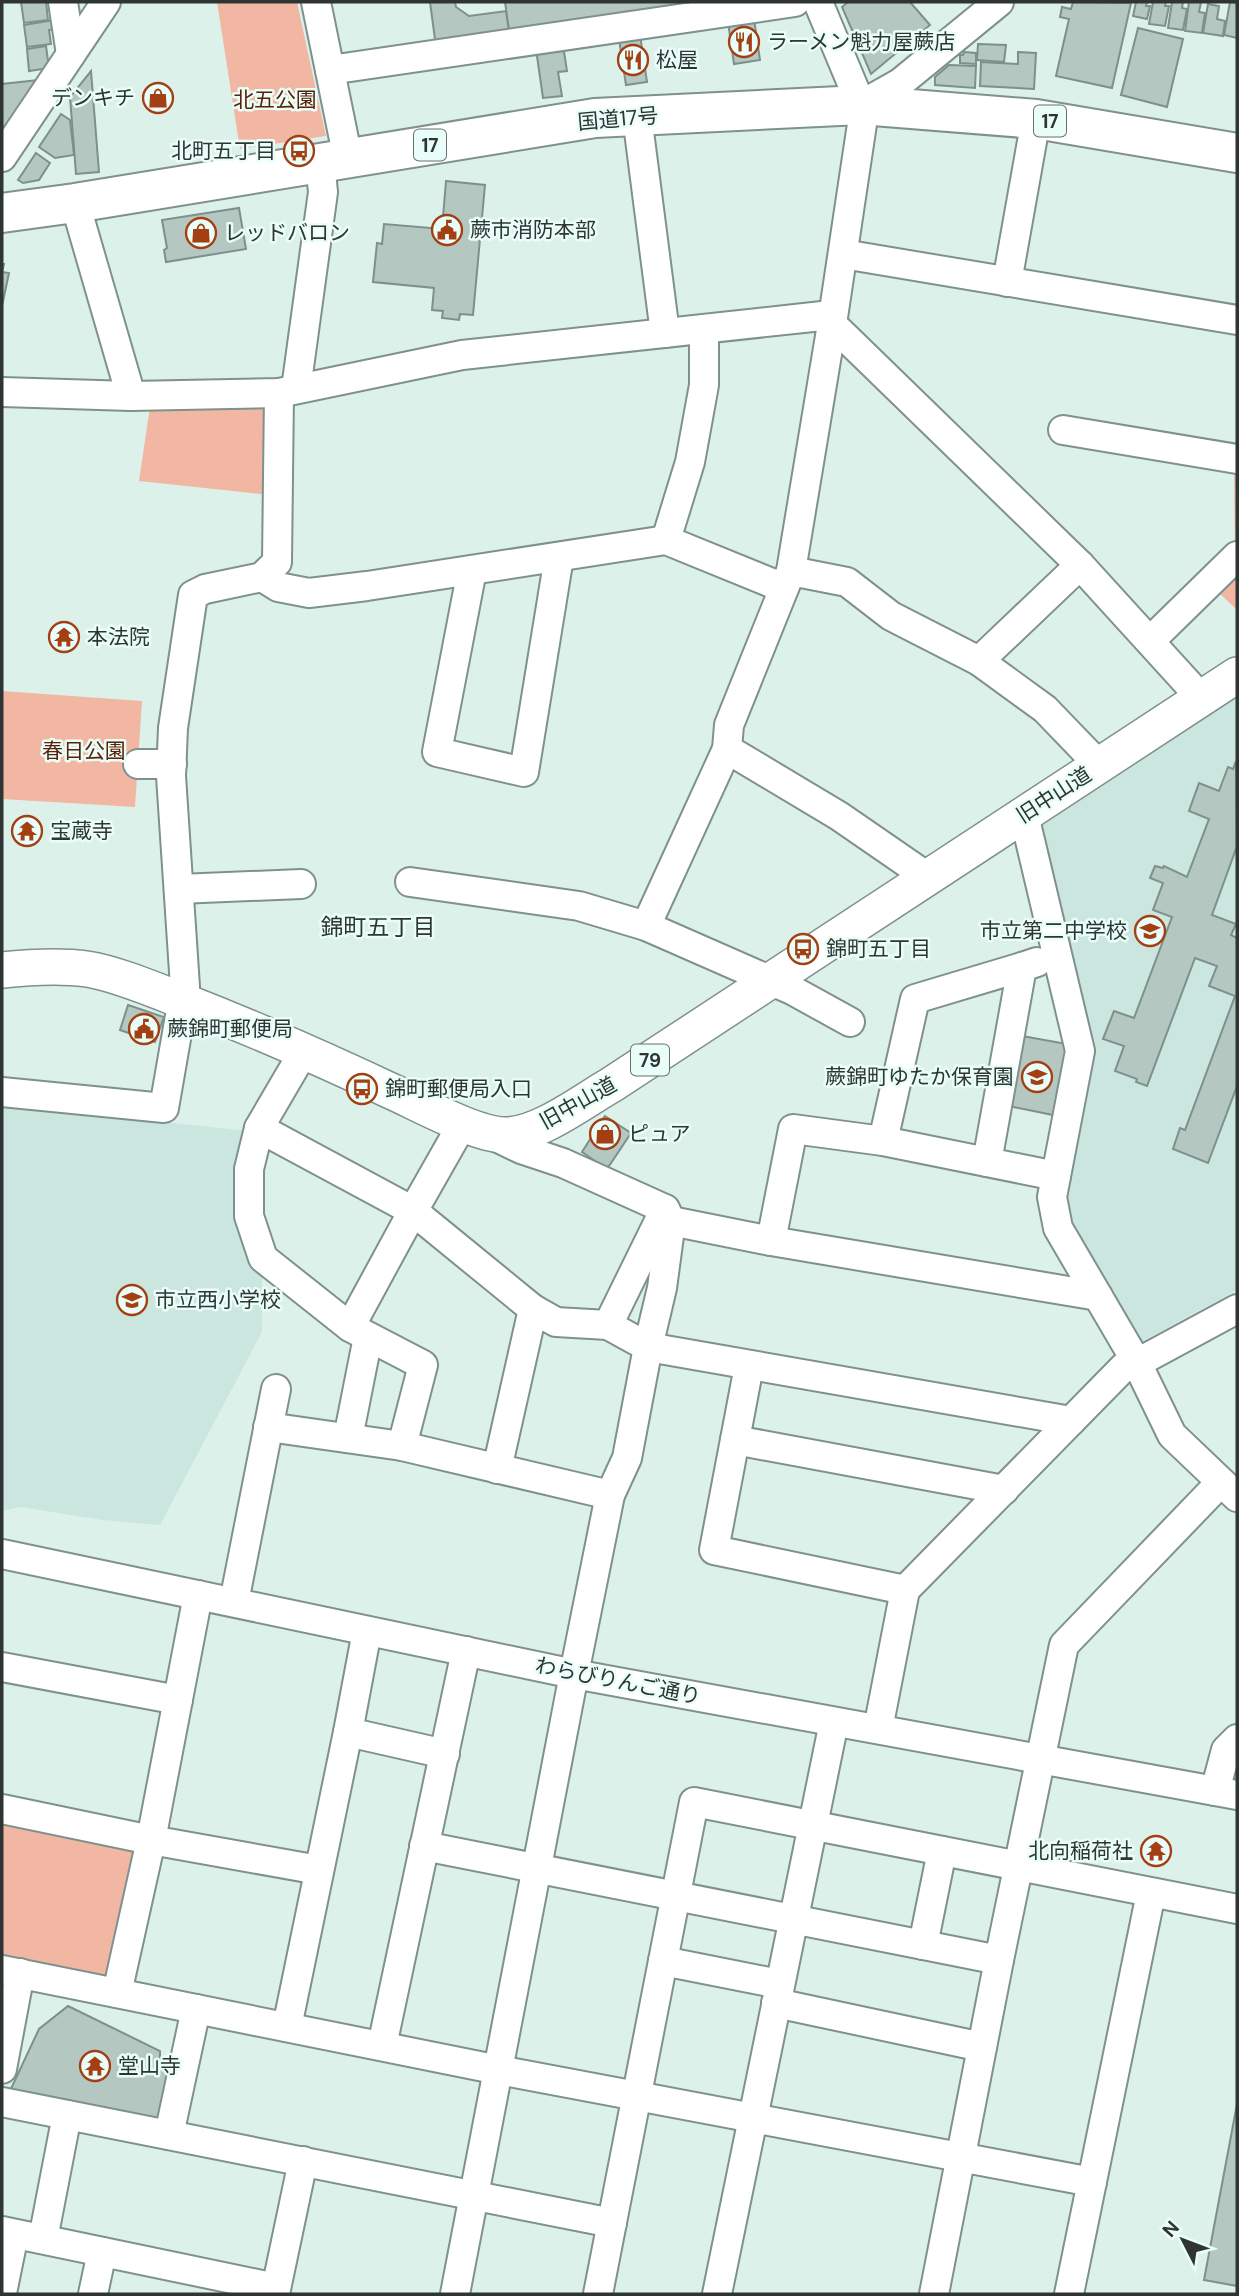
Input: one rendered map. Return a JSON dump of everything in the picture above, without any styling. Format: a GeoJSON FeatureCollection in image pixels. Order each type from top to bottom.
{"type":"FeatureCollection","features":[{"type":"Feature","properties":{"kind":"highway","name":"国道17号"},"geometry":{"type":"LineString","coordinates":[[2,213],[595,118],[861,106],[1036,119],[1237,153]]}},
{"type":"Feature","properties":{"kind":"main road","name":"旧中山道"},"geometry":{"type":"LineString","coordinates":[[2,970],[36,966],[89,969],[183,1001],[304,1051],[475,1128],[507,1135],[527,1131],[548,1122],[611,1085],[1237,675]]}},
{"type":"Feature","properties":{"kind":"street"},"geometry":{"type":"LineString","coordinates":[[63,2],[71,54]]}},
{"type":"Feature","properties":{"kind":"street"},"geometry":{"type":"LineString","coordinates":[[2,157],[106,2]]}},
{"type":"Feature","properties":{"kind":"street"},"geometry":{"type":"LineString","coordinates":[[2,1092],[164,1108],[185,987],[172,764],[173,728],[193,595],[205,589],[262,576],[277,562],[288,391],[323,192],[334,161],[330,70],[316,2]]}},
{"type":"Feature","properties":{"kind":"street"},"geometry":{"type":"LineString","coordinates":[[330,70],[794,2]]}},
{"type":"Feature","properties":{"kind":"street"},"geometry":{"type":"LineString","coordinates":[[646,926],[727,749],[729,724],[787,580],[827,320],[843,254],[862,124],[861,106],[818,2]]}},
{"type":"Feature","properties":{"kind":"street"},"geometry":{"type":"LineString","coordinates":[[861,106],[900,83],[999,2]]}},
{"type":"Feature","properties":{"kind":"street"},"geometry":{"type":"LineString","coordinates":[[637,116],[665,333]]}},
{"type":"Feature","properties":{"kind":"street"},"geometry":{"type":"LineString","coordinates":[[1007,282],[1036,119]]}},
{"type":"Feature","properties":{"kind":"street"},"geometry":{"type":"LineString","coordinates":[[75,203],[131,396]]}},
{"type":"Feature","properties":{"kind":"street"},"geometry":{"type":"LineString","coordinates":[[843,254],[1237,320]]}},
{"type":"Feature","properties":{"kind":"street"},"geometry":{"type":"LineString","coordinates":[[2,392],[131,396],[288,391],[462,355],[704,329],[827,320],[1080,565],[1202,699]]}},
{"type":"Feature","properties":{"kind":"street"},"geometry":{"type":"LineString","coordinates":[[666,540],[691,462],[704,385],[704,329]]}},
{"type":"Feature","properties":{"kind":"street"},"geometry":{"type":"LineString","coordinates":[[1063,429],[1237,459]]}},
{"type":"Feature","properties":{"kind":"street"},"geometry":{"type":"LineString","coordinates":[[262,576],[278,587],[309,593],[666,540],[787,580],[847,582],[891,616],[979,661],[1045,709],[1100,765]]}},
{"type":"Feature","properties":{"kind":"street"},"geometry":{"type":"LineString","coordinates":[[1150,641],[1237,556]]}},
{"type":"Feature","properties":{"kind":"street"},"geometry":{"type":"LineString","coordinates":[[472,570],[437,752],[524,772],[559,557]]}},
{"type":"Feature","properties":{"kind":"street"},"geometry":{"type":"LineString","coordinates":[[979,661],[1080,565]]}},
{"type":"Feature","properties":{"kind":"street"},"geometry":{"type":"LineString","coordinates":[[727,749],[839,816],[929,877]]}},
{"type":"Feature","properties":{"kind":"street"},"geometry":{"type":"LineString","coordinates":[[138,764],[172,764]]}},
{"type":"Feature","properties":{"kind":"street"},"geometry":{"type":"LineString","coordinates":[[934,2294],[1039,1759],[1064,1645],[1229,1490],[1172,1435],[1137,1363],[1058,1228],[1052,1196],[1080,1051],[1024,815]]}},
{"type":"Feature","properties":{"kind":"street"},"geometry":{"type":"LineString","coordinates":[[410,882],[579,906],[646,926],[792,990],[850,1022]]}},
{"type":"Feature","properties":{"kind":"street"},"geometry":{"type":"LineString","coordinates":[[178,890],[301,884]]}},
{"type":"Feature","properties":{"kind":"street"},"geometry":{"type":"LineString","coordinates":[[883,1141],[915,999],[1057,957]]}},
{"type":"Feature","properties":{"kind":"street"},"geometry":{"type":"LineString","coordinates":[[987,1162],[1022,967]]}},
{"type":"Feature","properties":{"kind":"street"},"geometry":{"type":"LineString","coordinates":[[304,1051],[259,1128],[249,1169],[249,1216],[263,1258],[359,1332],[423,1364],[402,1446]]}},
{"type":"Feature","properties":{"kind":"street"},"geometry":{"type":"LineString","coordinates":[[259,1128],[414,1211],[533,1309],[556,1322],[607,1325],[648,1347],[1071,1421]]}},
{"type":"Feature","properties":{"kind":"street"},"geometry":{"type":"LineString","coordinates":[[348,1438],[359,1332],[414,1211],[475,1128],[522,1149],[563,1163],[668,1215],[771,1241],[1098,1296]]}},
{"type":"Feature","properties":{"kind":"street"},"geometry":{"type":"LineString","coordinates":[[771,1241],[793,1129],[883,1141],[1056,1175]]}},
{"type":"Feature","properties":{"kind":"street"},"geometry":{"type":"LineString","coordinates":[[607,1325],[668,1215]]}},
{"type":"Feature","properties":{"kind":"street"},"geometry":{"type":"LineString","coordinates":[[455,2294],[610,1495],[627,1458],[662,1288],[668,1215]]}},
{"type":"Feature","properties":{"kind":"street"},"geometry":{"type":"LineString","coordinates":[[497,1469],[533,1309]]}},
{"type":"Feature","properties":{"kind":"street"},"geometry":{"type":"LineString","coordinates":[[878,1729],[905,1590],[1124,1367],[1137,1363],[1237,1309]]}},
{"type":"Feature","properties":{"kind":"street"},"geometry":{"type":"LineString","coordinates":[[749,1366],[714,1550],[905,1590]]}},
{"type":"Feature","properties":{"kind":"street"},"geometry":{"type":"LineString","coordinates":[[234,1602],[276,1389]]}},
{"type":"Feature","properties":{"kind":"street"},"geometry":{"type":"LineString","coordinates":[[268,1427],[402,1446],[610,1495]]}},
{"type":"Feature","properties":{"kind":"street"},"geometry":{"type":"LineString","coordinates":[[735,1440],[1004,1490]]}},
{"type":"Feature","properties":{"kind":"street","name":"わらびりんご通り"},"geometry":{"type":"LineString","coordinates":[[2,1555],[574,1674],[1226,1793]]}},
{"type":"Feature","properties":{"kind":"street"},"geometry":{"type":"LineString","coordinates":[[117,1993],[151,1840],[198,1595]]}},
{"type":"Feature","properties":{"kind":"street"},"geometry":{"type":"LineString","coordinates":[[287,2027],[367,1630]]}},
{"type":"Feature","properties":{"kind":"street"},"geometry":{"type":"LineString","coordinates":[[382,2046],[466,1651]]}},
{"type":"Feature","properties":{"kind":"street"},"geometry":{"type":"LineString","coordinates":[[2,1667],[177,1700]]}},
{"type":"Feature","properties":{"kind":"street"},"geometry":{"type":"LineString","coordinates":[[717,2294],[834,1721]]}},
{"type":"Feature","properties":{"kind":"street"},"geometry":{"type":"LineString","coordinates":[[348,1732],[445,1754]]}},
{"type":"Feature","properties":{"kind":"street"},"geometry":{"type":"LineString","coordinates":[[1226,1793],[1226,1750],[1237,1739]]}},
{"type":"Feature","properties":{"kind":"street"},"geometry":{"type":"LineString","coordinates":[[598,2294],[694,1802],[1237,1909]]}},
{"type":"Feature","properties":{"kind":"street"},"geometry":{"type":"LineString","coordinates":[[2,1809],[151,1840],[319,1870]]}},
{"type":"Feature","properties":{"kind":"street"},"geometry":{"type":"LineString","coordinates":[[424,1846],[999,1960]]}},
{"type":"Feature","properties":{"kind":"street"},"geometry":{"type":"LineString","coordinates":[[923,1945],[942,1851]]}},
{"type":"Feature","properties":{"kind":"street"},"geometry":{"type":"LineString","coordinates":[[1069,2294],[1151,1893]]}},
{"type":"Feature","properties":{"kind":"street"},"geometry":{"type":"LineString","coordinates":[[663,1961],[982,2047]]}},
{"type":"Feature","properties":{"kind":"street"},"geometry":{"type":"LineString","coordinates":[[3,2055],[11,1972],[499,2070],[1092,2182]]}},
{"type":"Feature","properties":{"kind":"street"},"geometry":{"type":"LineString","coordinates":[[169,2135],[196,2009]]}},
{"type":"Feature","properties":{"kind":"street"},"geometry":{"type":"LineString","coordinates":[[2,2102],[612,2223]]}},
{"type":"Feature","properties":{"kind":"street"},"geometry":{"type":"LineString","coordinates":[[43,2239],[67,2115]]}},
{"type":"Feature","properties":{"kind":"street"},"geometry":{"type":"LineString","coordinates":[[2,2293],[8,2233],[276,2291],[303,2161]]}},
{"type":"Feature","properties":{"kind":"street"},"geometry":{"type":"LineString","coordinates":[[93,2294],[102,2252]]}},
{"type":"Feature","properties":{"kind":"shaded area","name":"市立第二中学校"},"geometry":{"type":"Polygon","coordinates":[[[1237,691],[1237,1290],[1137,1344],[1065,1208],[1093,1059],[1090,1037],[1035,826],[1237,691]]]}},
{"type":"Feature","properties":{"kind":"shaded area","name":"市立西小学校"},"geometry":{"type":"Polygon","coordinates":[[[2,1105],[249,1131],[262,1268],[262,1332],[160,1525],[103,1520],[20,1507],[2,1511],[2,1105]]]}},
{"type":"Feature","properties":{"kind":"green space","name":"北五公園"},"geometry":{"type":"Polygon","coordinates":[[[217,2],[297,2],[326,136],[240,149],[217,2]]]}},
{"type":"Feature","properties":{"kind":"green space"},"geometry":{"type":"Polygon","coordinates":[[[267,399],[271,495],[139,481],[150,407],[267,399]]]}},
{"type":"Feature","properties":{"kind":"green space"},"geometry":{"type":"Polygon","coordinates":[[[1234,466],[1237,467],[1237,610],[1213,587],[1235,564],[1234,466]]]}},
{"type":"Feature","properties":{"kind":"green space","name":"春日公園"},"geometry":{"type":"Polygon","coordinates":[[[2,691],[142,701],[135,807],[2,799],[2,691]]]}},
{"type":"Feature","properties":{"kind":"green space"},"geometry":{"type":"Polygon","coordinates":[[[2,1809],[151,1840],[117,1993],[2,1970],[2,1809]]]}},
{"type":"Feature","properties":{"kind":"building"},"geometry":{"type":"Polygon","coordinates":[[[21,2],[46,2],[48,20],[24,23],[21,2]]]}},
{"type":"Feature","properties":{"kind":"building"},"geometry":{"type":"Polygon","coordinates":[[[430,2],[455,2],[456,7],[469,16],[506,11],[510,37],[436,47],[430,2]]]}},
{"type":"Feature","properties":{"kind":"building"},"geometry":{"type":"Polygon","coordinates":[[[505,2],[752,2],[510,37],[505,2]]]}},
{"type":"Feature","properties":{"kind":"building"},"geometry":{"type":"Polygon","coordinates":[[[848,2],[910,2],[930,25],[871,74],[842,7],[848,2]]]}},
{"type":"Feature","properties":{"kind":"building"},"geometry":{"type":"Polygon","coordinates":[[[1073,2],[1131,3],[1112,88],[1056,76],[1069,19],[1060,17],[1062,7],[1071,9],[1073,2]]]}},
{"type":"Feature","properties":{"kind":"building"},"geometry":{"type":"Polygon","coordinates":[[[1136,2],[1147,2],[1146,6],[1150,6],[1147,19],[1133,16],[1136,2]]]}},
{"type":"Feature","properties":{"kind":"building"},"geometry":{"type":"Polygon","coordinates":[[[1153,2],[1166,2],[1165,6],[1169,6],[1165,26],[1149,24],[1153,2]]]}},
{"type":"Feature","properties":{"kind":"building"},"geometry":{"type":"Polygon","coordinates":[[[1172,2],[1183,2],[1182,8],[1187,9],[1183,30],[1168,28],[1172,2]]]}},
{"type":"Feature","properties":{"kind":"building"},"geometry":{"type":"Polygon","coordinates":[[[1189,2],[1201,2],[1199,12],[1205,13],[1202,33],[1185,31],[1189,2]]]}},
{"type":"Feature","properties":{"kind":"building"},"geometry":{"type":"Polygon","coordinates":[[[1230,2],[1237,3],[1237,38],[1224,35],[1230,2]]]}},
{"type":"Feature","properties":{"kind":"building"},"geometry":{"type":"Polygon","coordinates":[[[1208,4],[1219,6],[1217,19],[1225,21],[1223,36],[1203,33],[1208,4]]]}},
{"type":"Feature","properties":{"kind":"building"},"geometry":{"type":"Polygon","coordinates":[[[754,19],[760,60],[734,64],[728,22],[754,19]]]}},
{"type":"Feature","properties":{"kind":"building"},"geometry":{"type":"Polygon","coordinates":[[[54,20],[55,29],[49,30],[51,44],[27,47],[24,25],[54,20]]]}},
{"type":"Feature","properties":{"kind":"building"},"geometry":{"type":"Polygon","coordinates":[[[1138,28],[1183,39],[1167,107],[1121,95],[1138,28]]]}},
{"type":"Feature","properties":{"kind":"building"},"geometry":{"type":"Polygon","coordinates":[[[640,35],[647,82],[626,85],[619,39],[640,35]]]}},
{"type":"Feature","properties":{"kind":"building"},"geometry":{"type":"Polygon","coordinates":[[[978,44],[1006,45],[1004,62],[977,60],[978,44]]]}},
{"type":"Feature","properties":{"kind":"building"},"geometry":{"type":"Polygon","coordinates":[[[563,45],[567,71],[558,72],[562,96],[543,98],[536,49],[563,45]]]}},
{"type":"Feature","properties":{"kind":"building"},"geometry":{"type":"Polygon","coordinates":[[[46,46],[49,68],[29,71],[27,49],[46,46]]]}},
{"type":"Feature","properties":{"kind":"building"},"geometry":{"type":"Polygon","coordinates":[[[964,52],[976,53],[976,64],[960,63],[960,55],[964,52]]]}},
{"type":"Feature","properties":{"kind":"building"},"geometry":{"type":"Polygon","coordinates":[[[1018,52],[1036,53],[1034,89],[980,86],[981,62],[1018,64],[1018,52]]]}},
{"type":"Feature","properties":{"kind":"building"},"geometry":{"type":"Polygon","coordinates":[[[949,65],[976,66],[975,88],[935,85],[935,77],[949,65]]]}},
{"type":"Feature","properties":{"kind":"building"},"geometry":{"type":"Polygon","coordinates":[[[91,71],[99,172],[76,174],[70,97],[91,71]]]}},
{"type":"Feature","properties":{"kind":"building"},"geometry":{"type":"Polygon","coordinates":[[[39,80],[2,135],[2,84],[39,80]]]}},
{"type":"Feature","properties":{"kind":"building"},"geometry":{"type":"Polygon","coordinates":[[[61,114],[70,120],[74,155],[55,158],[39,147],[61,114]]]}},
{"type":"Feature","properties":{"kind":"building"},"geometry":{"type":"Polygon","coordinates":[[[36,153],[50,163],[39,180],[23,183],[18,180],[36,153]]]}},
{"type":"Feature","properties":{"kind":"building"},"geometry":{"type":"Polygon","coordinates":[[[446,181],[485,185],[473,315],[460,314],[459,320],[442,318],[443,311],[432,310],[434,288],[373,282],[377,243],[382,244],[384,224],[442,229],[446,181]]]}},
{"type":"Feature","properties":{"kind":"building"},"geometry":{"type":"Polygon","coordinates":[[[239,208],[246,249],[166,262],[164,250],[167,248],[162,220],[239,208]]]}},
{"type":"Feature","properties":{"kind":"building"},"geometry":{"type":"Polygon","coordinates":[[[2,272],[9,273],[2,306],[2,272]]]}},
{"type":"Feature","properties":{"kind":"building"},"geometry":{"type":"Polygon","coordinates":[[[1236,761],[1237,846],[1212,915],[1236,924],[1231,935],[1237,938],[1237,1086],[1208,1163],[1173,1149],[1180,1128],[1185,1130],[1235,996],[1209,986],[1217,966],[1195,958],[1147,1086],[1115,1071],[1124,1046],[1103,1039],[1114,1011],[1134,1018],[1172,917],[1153,910],[1163,883],[1150,878],[1155,866],[1164,866],[1187,877],[1209,819],[1189,811],[1199,783],[1219,791],[1228,767],[1233,769],[1236,761]]]}},
{"type":"Feature","properties":{"kind":"building"},"geometry":{"type":"Polygon","coordinates":[[[128,1005],[164,1017],[155,1042],[120,1030],[128,1005]]]}},
{"type":"Feature","properties":{"kind":"building"},"geometry":{"type":"Polygon","coordinates":[[[1022,1036],[1067,1044],[1053,1115],[1008,1106],[1022,1036]]]}},
{"type":"Feature","properties":{"kind":"building"},"geometry":{"type":"Polygon","coordinates":[[[605,1116],[631,1133],[607,1169],[582,1152],[605,1116]]]}},
{"type":"Feature","properties":{"kind":"building","name":"堂山寺"},"geometry":{"type":"Polygon","coordinates":[[[68,2006],[160,2051],[160,2066],[177,2066],[166,2126],[9,2093],[39,2029],[68,2006]]]}},
{"type":"Feature","properties":{"kind":"building"},"geometry":{"type":"Polygon","coordinates":[[[1237,2104],[1237,2286],[1204,2280],[1237,2104]]]}},
{"type":"Feature","properties":{"kind":"place","name":"ラーメン魁力屋蕨店"},"geometry":{"type":"Point","coordinates":[744,42]}},
{"type":"Feature","properties":{"kind":"place","name":"松屋"},"geometry":{"type":"Point","coordinates":[633,60]}},
{"type":"Feature","properties":{"kind":"place","name":"デンキチ"},"geometry":{"type":"Point","coordinates":[158,98]}},
{"type":"Feature","properties":{"kind":"place","name":"北町五丁目"},"geometry":{"type":"Point","coordinates":[299,151]}},
{"type":"Feature","properties":{"kind":"place","name":"蕨市消防本部"},"geometry":{"type":"Point","coordinates":[447,230]}},
{"type":"Feature","properties":{"kind":"place","name":"レッドバロン"},"geometry":{"type":"Point","coordinates":[201,233]}},
{"type":"Feature","properties":{"kind":"place","name":"本法院"},"geometry":{"type":"Point","coordinates":[64,637]}},
{"type":"Feature","properties":{"kind":"place","name":"宝蔵寺"},"geometry":{"type":"Point","coordinates":[27,831]}},
{"type":"Feature","properties":{"kind":"place","name":"市立第二中学校"},"geometry":{"type":"Point","coordinates":[1150,931]}},
{"type":"Feature","properties":{"kind":"place","name":"錦町五丁目"},"geometry":{"type":"Point","coordinates":[803,949]}},
{"type":"Feature","properties":{"kind":"place","name":"蕨錦町郵便局"},"geometry":{"type":"Point","coordinates":[144,1029]}},
{"type":"Feature","properties":{"kind":"place","name":"蕨錦町ゆたか保育園"},"geometry":{"type":"Point","coordinates":[1037,1077]}},
{"type":"Feature","properties":{"kind":"place","name":"錦町郵便局入口"},"geometry":{"type":"Point","coordinates":[362,1089]}},
{"type":"Feature","properties":{"kind":"place","name":"ピュア"},"geometry":{"type":"Point","coordinates":[605,1134]}},
{"type":"Feature","properties":{"kind":"place","name":"市立西小学校"},"geometry":{"type":"Point","coordinates":[132,1300]}},
{"type":"Feature","properties":{"kind":"place","name":"北向稲荷社"},"geometry":{"type":"Point","coordinates":[1156,1851]}},
{"type":"Feature","properties":{"kind":"place","name":"堂山寺"},"geometry":{"type":"Point","coordinates":[95,2066]}},
{"type":"Feature","properties":{"kind":"district","name":"錦町五丁目"},"geometry":{"type":"Point","coordinates":[378,927]}}]}
